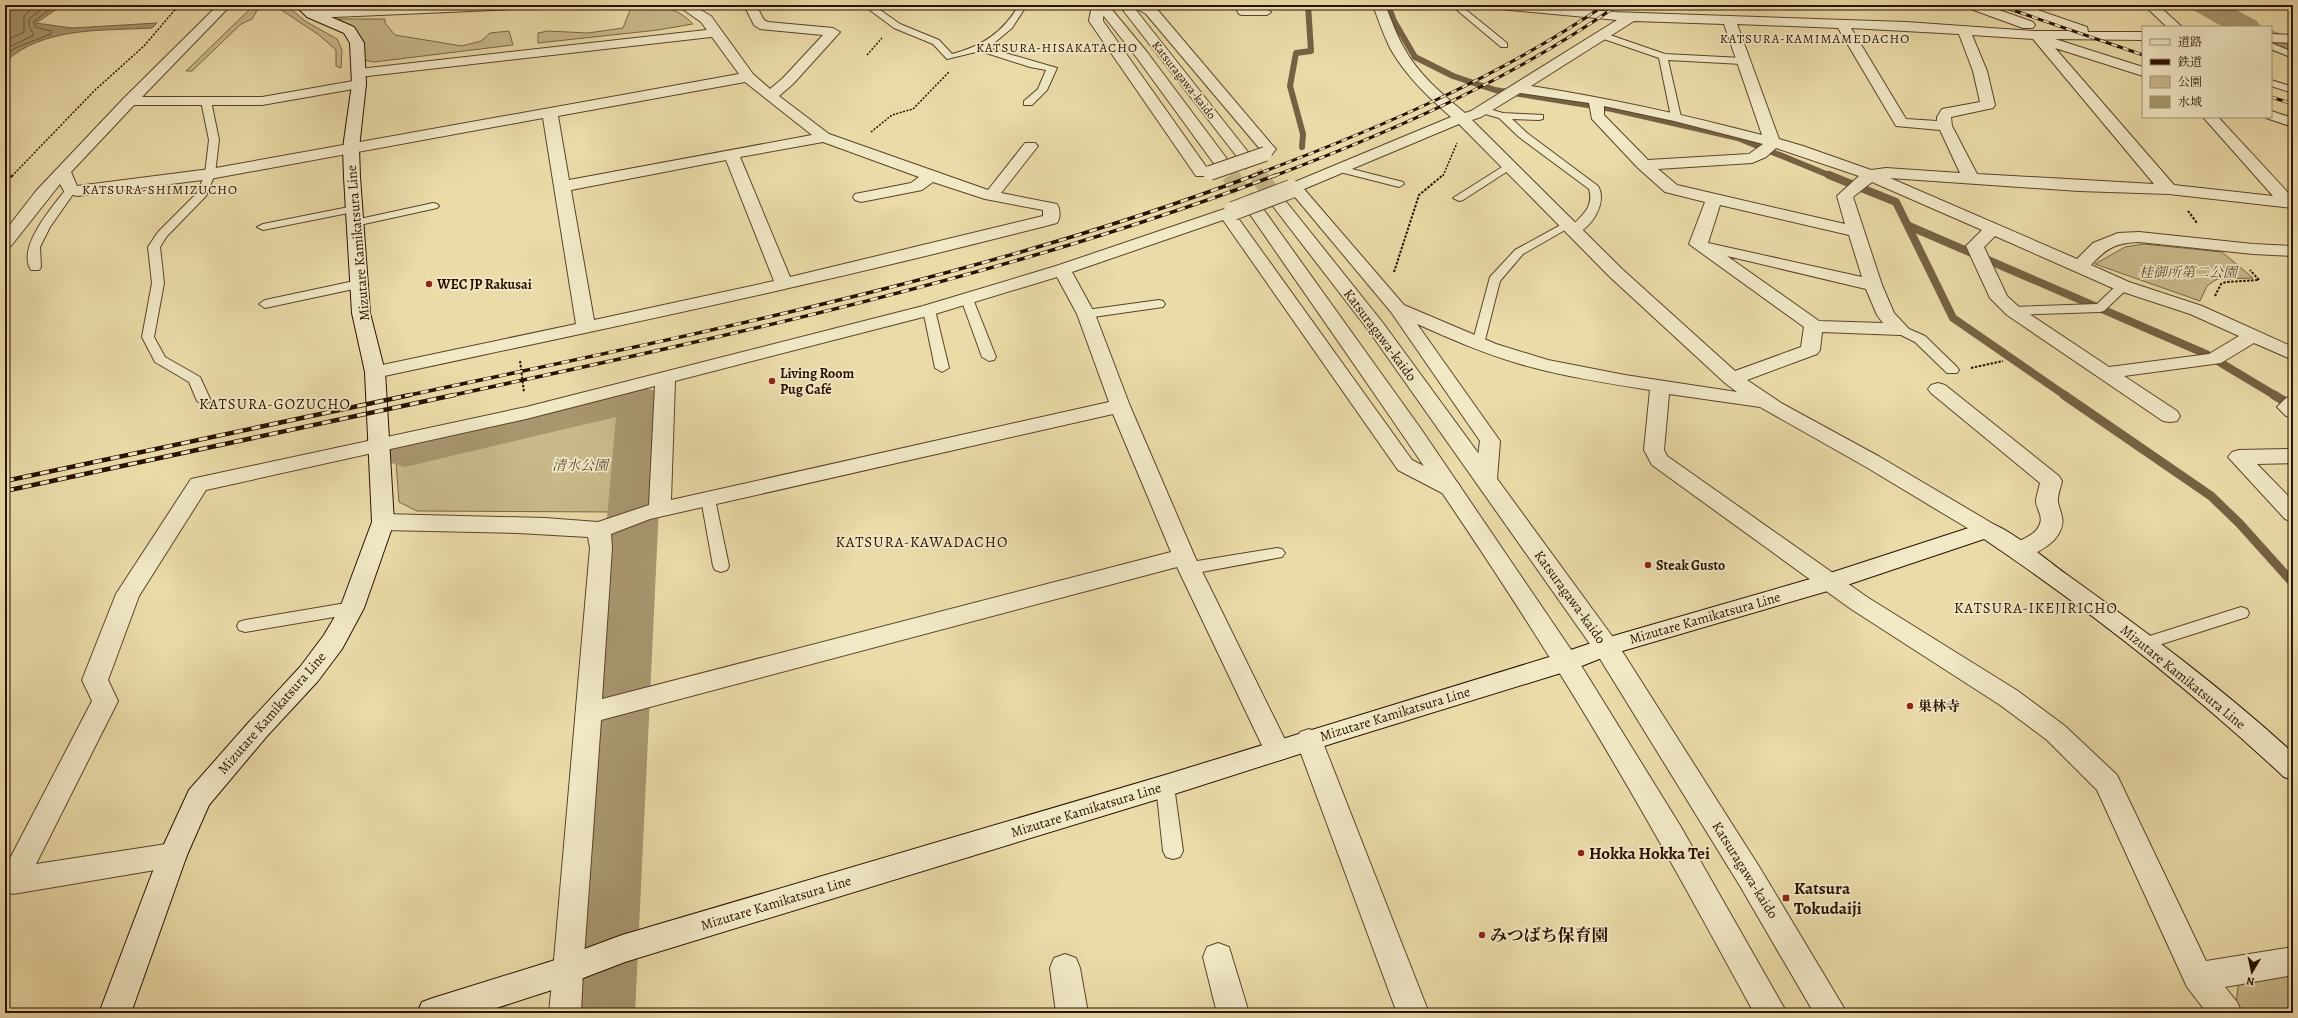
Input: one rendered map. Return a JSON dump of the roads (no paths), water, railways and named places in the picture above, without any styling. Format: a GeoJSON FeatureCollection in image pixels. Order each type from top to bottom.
{"type":"FeatureCollection","features":[{"type":"Feature","properties":{"kind":"street"},"geometry":{"type":"LineString","coordinates":[[5,242],[42,194],[63,173],[100,130],[225,5]]}},
{"type":"Feature","properties":{"kind":"street"},"geometry":{"type":"LineString","coordinates":[[306,9],[513,5]]}},
{"type":"Feature","properties":{"kind":"street"},"geometry":{"type":"LineString","coordinates":[[375,372],[784,285],[927,252],[1051,220],[1051,207],[991,196],[930,177],[824,136],[770,96],[748,76],[706,19],[683,5]]}},
{"type":"Feature","properties":{"kind":"street"},"geometry":{"type":"LineString","coordinates":[[750,5],[759,22],[765,26],[833,32],[788,81],[770,96]]}},
{"type":"Feature","properties":{"kind":"street"},"geometry":{"type":"LineString","coordinates":[[1099,5],[1096,21],[1202,173],[1210,173],[1265,154],[1268,149],[1208,76],[1151,11],[1136,5]]}},
{"type":"Feature","properties":{"kind":"street","name":"Katsuragawa-kaido"},"geometry":{"type":"LineString","coordinates":[[1099,5],[1142,55],[1221,162]]}},
{"type":"Feature","properties":{"kind":"street","name":"Katsuragawa-kaido"},"geometry":{"type":"LineString","coordinates":[[1125,5],[1242,155]]}},
{"type":"Feature","properties":{"kind":"street"},"geometry":{"type":"LineString","coordinates":[[1379,5],[1397,48],[1410,68],[1438,99],[1510,165],[1616,273],[1732,379],[1766,402],[1986,530]]}},
{"type":"Feature","properties":{"kind":"street"},"geometry":{"type":"LineString","coordinates":[[1500,5],[1632,16],[1964,30],[2036,36],[2142,36]]}},
{"type":"Feature","properties":{"kind":"street"},"geometry":{"type":"LineString","coordinates":[[1709,5],[1723,19],[1742,62],[1770,146]]}},
{"type":"Feature","properties":{"kind":"street"},"geometry":{"type":"LineString","coordinates":[[1973,5],[2056,36]]}},
{"type":"Feature","properties":{"kind":"street"},"geometry":{"type":"LineString","coordinates":[[2011,5],[2098,35]]}},
{"type":"Feature","properties":{"kind":"street"},"geometry":{"type":"LineString","coordinates":[[2150,5],[2174,26]]}},
{"type":"Feature","properties":{"kind":"street","name":"Mizutare Kamikatsura Line"},"geometry":{"type":"LineString","coordinates":[[115,1013],[165,881],[173,855],[199,798],[258,729],[309,674],[333,642],[352,608],[382,522],[380,443],[375,372],[361,313],[354,216],[351,148],[359,78],[357,43],[349,30],[306,9]]}},
{"type":"Feature","properties":{"kind":"street"},"geometry":{"type":"LineString","coordinates":[[173,855],[12,881],[12,870],[105,701],[95,680],[128,594],[199,484],[380,443],[526,413],[665,379],[929,310],[1062,270],[1233,211],[1285,195],[1340,169],[1448,122],[1467,124],[1482,110],[1632,16]]}},
{"type":"Feature","properties":{"kind":"street"},"geometry":{"type":"LineString","coordinates":[[1842,24],[1901,123],[1945,126]]}},
{"type":"Feature","properties":{"kind":"street"},"geometry":{"type":"LineString","coordinates":[[1964,30],[1980,71],[1988,105],[1947,112],[1944,117],[1945,126],[1971,180]]}},
{"type":"Feature","properties":{"kind":"street"},"geometry":{"type":"LineString","coordinates":[[129,101],[262,101],[359,78],[715,33]]}},
{"type":"Feature","properties":{"kind":"street"},"geometry":{"type":"LineString","coordinates":[[2036,36],[2142,72]]}},
{"type":"Feature","properties":{"kind":"street"},"geometry":{"type":"LineString","coordinates":[[2036,36],[2140,158],[2169,189]]}},
{"type":"Feature","properties":{"kind":"street"},"geometry":{"type":"LineString","coordinates":[[63,173],[71,190],[210,174],[748,76]]}},
{"type":"Feature","properties":{"kind":"street"},"geometry":{"type":"LineString","coordinates":[[1513,91],[1676,117],[1770,146],[1798,149],[1860,182],[1992,230],[2123,286],[2208,315],[2293,354]]}},
{"type":"Feature","properties":{"kind":"street"},"geometry":{"type":"LineString","coordinates":[[1596,104],[1597,116],[1644,165],[1671,188],[1855,231]]}},
{"type":"Feature","properties":{"kind":"street"},"geometry":{"type":"LineString","coordinates":[[550,113],[564,186],[586,327]]}},
{"type":"Feature","properties":{"kind":"street"},"geometry":{"type":"LineString","coordinates":[[2272,115],[2293,123]]}},
{"type":"Feature","properties":{"kind":"street"},"geometry":{"type":"LineString","coordinates":[[2211,118],[2290,203]]}},
{"type":"Feature","properties":{"kind":"street"},"geometry":{"type":"LineString","coordinates":[[564,186],[824,136]]}},
{"type":"Feature","properties":{"kind":"street"},"geometry":{"type":"LineString","coordinates":[[991,196],[1030,146]]}},
{"type":"Feature","properties":{"kind":"street"},"geometry":{"type":"LineString","coordinates":[[1644,165],[1752,158],[1770,146]]}},
{"type":"Feature","properties":{"kind":"street"},"geometry":{"type":"LineString","coordinates":[[731,154],[784,285]]}},
{"type":"Feature","properties":{"kind":"street"},"geometry":{"type":"LineString","coordinates":[[1900,329],[1886,315],[1873,285],[1845,196],[1860,182],[1886,173],[1971,180],[2169,189],[2290,203]]}},
{"type":"Feature","properties":{"kind":"street"},"geometry":{"type":"LineString","coordinates":[[861,197],[916,187],[930,177]]}},
{"type":"Feature","properties":{"kind":"street"},"geometry":{"type":"LineString","coordinates":[[1285,195],[1301,194],[1398,309],[1424,349],[1490,441],[1486,479]]}},
{"type":"Feature","properties":{"kind":"street","name":"Katsuragawa-kaido"},"geometry":{"type":"LineString","coordinates":[[1285,195],[1376,327],[1606,647],[1746,871],[1831,1013]]}},
{"type":"Feature","properties":{"kind":"street"},"geometry":{"type":"LineString","coordinates":[[1698,244],[1714,199]]}},
{"type":"Feature","properties":{"kind":"street","name":"Katsuragawa-kaido"},"geometry":{"type":"LineString","coordinates":[[1255,210],[1346,334],[1565,662],[1637,779],[1771,1013]]}},
{"type":"Feature","properties":{"kind":"street"},"geometry":{"type":"LineString","coordinates":[[1233,211],[1230,218],[1405,466],[1450,488]]}},
{"type":"Feature","properties":{"kind":"street"},"geometry":{"type":"LineString","coordinates":[[1992,230],[1974,246],[1999,298],[2013,312],[2170,416]]}},
{"type":"Feature","properties":{"kind":"street"},"geometry":{"type":"LineString","coordinates":[[2079,267],[2099,247],[2118,238],[2139,238],[2218,246],[2293,251]]}},
{"type":"Feature","properties":{"kind":"street"},"geometry":{"type":"LineString","coordinates":[[1698,244],[1873,285]]}},
{"type":"Feature","properties":{"kind":"street"},"geometry":{"type":"LineString","coordinates":[[1698,244],[1803,316],[1814,326],[1900,329]]}},
{"type":"Feature","properties":{"kind":"street"},"geometry":{"type":"LineString","coordinates":[[1062,270],[1086,314],[1120,406],[1187,563],[1277,750]]}},
{"type":"Feature","properties":{"kind":"street"},"geometry":{"type":"LineString","coordinates":[[1398,309],[1478,344],[1545,365],[1660,386],[1766,402]]}},
{"type":"Feature","properties":{"kind":"street"},"geometry":{"type":"LineString","coordinates":[[1732,379],[1810,350],[1814,326]]}},
{"type":"Feature","properties":{"kind":"street"},"geometry":{"type":"LineString","coordinates":[[2106,373],[2214,359],[2254,336]]}},
{"type":"Feature","properties":{"kind":"street"},"geometry":{"type":"LineString","coordinates":[[652,512],[665,379]]}},
{"type":"Feature","properties":{"kind":"street"},"geometry":{"type":"LineString","coordinates":[[1660,386],[1654,450],[1659,460],[1859,603],[2009,698],[2056,733],[2107,783],[2198,977],[2226,1013]]}},
{"type":"Feature","properties":{"kind":"street"},"geometry":{"type":"LineString","coordinates":[[1938,389],[2051,481],[2047,502],[2052,515],[2050,529],[2034,544],[2019,551]]}},
{"type":"Feature","properties":{"kind":"street"},"geometry":{"type":"LineString","coordinates":[[2293,402],[2287,407],[2293,412]]}},
{"type":"Feature","properties":{"kind":"street"},"geometry":{"type":"LineString","coordinates":[[382,522],[444,526],[609,527],[652,512],[1120,406]]}},
{"type":"Feature","properties":{"kind":"street"},"geometry":{"type":"LineString","coordinates":[[2293,456],[2239,457],[2293,514]]}},
{"type":"Feature","properties":{"kind":"street"},"geometry":{"type":"LineString","coordinates":[[565,1013],[590,962],[601,548],[609,527]]}},
{"type":"Feature","properties":{"kind":"street","name":"Mizutare Kamikatsura Line"},"geometry":{"type":"LineString","coordinates":[[433,1013],[590,962],[1565,662],[1606,647],[1830,582],[1986,530],[2019,551],[2143,644],[2268,745],[2293,769]]}},
{"type":"Feature","properties":{"kind":"street"},"geometry":{"type":"LineString","coordinates":[[597,710],[1187,563]]}},
{"type":"Feature","properties":{"kind":"street"},"geometry":{"type":"LineString","coordinates":[[1309,740],[1413,1013]]}},
{"type":"Feature","properties":{"kind":"street"},"geometry":{"type":"LineString","coordinates":[[1218,957],[1233,1013]]}},
{"type":"Feature","properties":{"kind":"street"},"geometry":{"type":"LineString","coordinates":[[2198,977],[2293,961]]}},
{"type":"Feature","properties":{"kind":"street"},"geometry":{"type":"LineString","coordinates":[[1065,968],[1072,1013]]}},
{"type":"Feature","properties":{"kind":"lane"},"geometry":{"type":"LineString","coordinates":[[866,5],[897,26],[936,42],[950,57],[983,49],[1013,24],[1023,5]]}},
{"type":"Feature","properties":{"kind":"lane"},"geometry":{"type":"LineString","coordinates":[[1238,5],[1242,12],[1267,12]]}},
{"type":"Feature","properties":{"kind":"lane"},"geometry":{"type":"LineString","coordinates":[[1455,5],[1504,45]]}},
{"type":"Feature","properties":{"kind":"lane"},"geometry":{"type":"LineString","coordinates":[[1601,35],[1664,57],[1742,62]]}},
{"type":"Feature","properties":{"kind":"lane"},"geometry":{"type":"LineString","coordinates":[[2129,36],[2142,40]]}},
{"type":"Feature","properties":{"kind":"lane"},"geometry":{"type":"LineString","coordinates":[[2279,40],[2293,55]]}},
{"type":"Feature","properties":{"kind":"lane"},"geometry":{"type":"LineString","coordinates":[[983,49],[1033,65],[1052,68],[1042,90],[1028,103]]}},
{"type":"Feature","properties":{"kind":"lane"},"geometry":{"type":"LineString","coordinates":[[1664,57],[1663,60],[1676,117]]}},
{"type":"Feature","properties":{"kind":"lane"},"geometry":{"type":"LineString","coordinates":[[2276,84],[2293,86]]}},
{"type":"Feature","properties":{"kind":"lane"},"geometry":{"type":"LineString","coordinates":[[2276,84],[2293,90]]}},
{"type":"Feature","properties":{"kind":"lane"},"geometry":{"type":"LineString","coordinates":[[204,400],[195,380],[160,359],[148,337],[158,294],[159,271],[154,247],[162,234],[202,194],[210,174],[214,140],[206,101]]}},
{"type":"Feature","properties":{"kind":"lane"},"geometry":{"type":"LineString","coordinates":[[1482,110],[1503,116],[1539,117]]}},
{"type":"Feature","properties":{"kind":"lane"},"geometry":{"type":"LineString","coordinates":[[1478,344],[1494,280],[1519,252],[1588,219],[1594,208],[1597,195],[1594,188],[1523,135],[1503,116]]}},
{"type":"Feature","properties":{"kind":"lane"},"geometry":{"type":"LineString","coordinates":[[1459,198],[1510,165]]}},
{"type":"Feature","properties":{"kind":"lane"},"geometry":{"type":"LineString","coordinates":[[1340,169],[1399,184]]}},
{"type":"Feature","properties":{"kind":"lane"},"geometry":{"type":"LineString","coordinates":[[34,267],[34,247],[44,227],[71,190]]}},
{"type":"Feature","properties":{"kind":"lane"},"geometry":{"type":"LineString","coordinates":[[263,227],[433,206]]}},
{"type":"Feature","properties":{"kind":"lane"},"geometry":{"type":"LineString","coordinates":[[265,304],[359,284]]}},
{"type":"Feature","properties":{"kind":"lane"},"geometry":{"type":"LineString","coordinates":[[2013,312],[2100,308],[2123,286]]}},
{"type":"Feature","properties":{"kind":"lane"},"geometry":{"type":"LineString","coordinates":[[967,299],[989,357]]}},
{"type":"Feature","properties":{"kind":"lane"},"geometry":{"type":"LineString","coordinates":[[1086,314],[1159,304]]}},
{"type":"Feature","properties":{"kind":"lane"},"geometry":{"type":"LineString","coordinates":[[929,310],[942,368]]}},
{"type":"Feature","properties":{"kind":"lane"},"geometry":{"type":"LineString","coordinates":[[1900,329],[1920,339],[1952,370]]}},
{"type":"Feature","properties":{"kind":"lane"},"geometry":{"type":"LineString","coordinates":[[708,499],[721,566]]}},
{"type":"Feature","properties":{"kind":"lane"},"geometry":{"type":"LineString","coordinates":[[1187,563],[1277,553]]}},
{"type":"Feature","properties":{"kind":"lane"},"geometry":{"type":"LineString","coordinates":[[245,626],[352,608]]}},
{"type":"Feature","properties":{"kind":"lane"},"geometry":{"type":"LineString","coordinates":[[2143,644],[2241,613]]}},
{"type":"Feature","properties":{"kind":"lane"},"geometry":{"type":"LineString","coordinates":[[1165,786],[1173,851]]}},
{"type":"Feature","properties":{"kind":"water"},"geometry":{"type":"Polygon","coordinates":[[[5,5],[63,5],[36,23],[72,28],[157,23],[152,28],[95,31],[56,36],[21,50],[5,62],[5,5]]]}},
{"type":"Feature","properties":{"kind":"waterway"},"geometry":{"type":"LineString","coordinates":[[1302,147],[1303,134],[1290,86],[1296,53],[1311,51],[1308,5]]}},
{"type":"Feature","properties":{"kind":"waterway"},"geometry":{"type":"LineString","coordinates":[[1388,5],[1394,21],[1415,57],[1453,76],[1495,90],[1612,109],[1738,138],[1831,176]]}},
{"type":"Feature","properties":{"kind":"waterway"},"geometry":{"type":"LineString","coordinates":[[2205,5],[2244,26]]}},
{"type":"Feature","properties":{"kind":"waterway"},"geometry":{"type":"LineString","coordinates":[[2272,40],[2293,50]]}},
{"type":"Feature","properties":{"kind":"waterway"},"geometry":{"type":"LineString","coordinates":[[1829,175],[1896,202],[1953,318],[2066,396]]}},
{"type":"Feature","properties":{"kind":"waterway"},"geometry":{"type":"LineString","coordinates":[[1909,226],[2206,354],[2276,396]]}},
{"type":"Feature","properties":{"kind":"waterway"},"geometry":{"type":"LineString","coordinates":[[2064,395],[2211,496],[2240,524],[2293,583]]}},
{"type":"Feature","properties":{"kind":"waterway"},"geometry":{"type":"LineString","coordinates":[[2274,395],[2293,406]]}},
{"type":"Feature","properties":{"kind":"waterway"},"geometry":{"type":"LineString","coordinates":[[405,451],[633,399],[641,401],[599,1013]]}},
{"type":"Feature","properties":{"kind":"tunnel"},"geometry":{"type":"LineString","coordinates":[[1243,155],[1258,176]]}},
{"type":"Feature","properties":{"kind":"tunnel"},"geometry":{"type":"LineString","coordinates":[[1221,162],[1231,176]]}},
{"type":"Feature","properties":{"kind":"tunnel"},"geometry":{"type":"LineString","coordinates":[[1230,175],[1255,210]]}},
{"type":"Feature","properties":{"kind":"tunnel"},"geometry":{"type":"LineString","coordinates":[[1258,175],[1278,202]]}},
{"type":"Feature","properties":{"kind":"railway"},"geometry":{"type":"LineString","coordinates":[[1252,176],[1344,140],[1434,101],[1521,57],[1605,5]]}},
{"type":"Feature","properties":{"kind":"railway"},"geometry":{"type":"LineString","coordinates":[[1274,176],[1319,159],[1408,121],[1494,80],[1536,57],[1618,5]]}},
{"type":"Feature","properties":{"kind":"railway"},"geometry":{"type":"LineString","coordinates":[[1998,5],[2142,55]]}},
{"type":"Feature","properties":{"kind":"railway"},"geometry":{"type":"LineString","coordinates":[[2272,97],[2293,104]]}},
{"type":"Feature","properties":{"kind":"railway"},"geometry":{"type":"LineString","coordinates":[[405,396],[727,326],[941,274],[1152,212],[1255,175]]}},
{"type":"Feature","properties":{"kind":"railway"},"geometry":{"type":"LineString","coordinates":[[449,396],[658,350],[867,301],[1073,244],[1175,211],[1276,175]]}},
{"type":"Feature","properties":{"kind":"railway"},"geometry":{"type":"LineString","coordinates":[[5,481],[410,395]]}},
{"type":"Feature","properties":{"kind":"railway"},"geometry":{"type":"LineString","coordinates":[[5,491],[454,395]]}},
{"type":"Feature","properties":{"kind":"place","name":"WEC JP Rakusai"},"geometry":{"type":"Point","coordinates":[429,284]}},
{"type":"Feature","properties":{"kind":"place","name":"Living Room Pug Café"},"geometry":{"type":"Point","coordinates":[772,381]}},
{"type":"Feature","properties":{"kind":"place","name":"Steak Gusto"},"geometry":{"type":"Point","coordinates":[1648,565]}},
{"type":"Feature","properties":{"kind":"place","name":"巣林寺"},"geometry":{"type":"Point","coordinates":[1910,706]}},
{"type":"Feature","properties":{"kind":"place","name":"Hokka Hokka Tei"},"geometry":{"type":"Point","coordinates":[1581,853]}},
{"type":"Feature","properties":{"kind":"place","name":"Katsura Tokudaiji"},"geometry":{"type":"Point","coordinates":[1786,898]}},
{"type":"Feature","properties":{"kind":"place","name":"みつばち保育園"},"geometry":{"type":"Point","coordinates":[1482,935]}},
{"type":"Feature","properties":{"kind":"district","name":"KATSURA-KAMIMAMEDACHO"},"geometry":{"type":"Point","coordinates":[1815,38]}},
{"type":"Feature","properties":{"kind":"district","name":"KATSURA-HISAKATACHO"},"geometry":{"type":"Point","coordinates":[1057,47]}},
{"type":"Feature","properties":{"kind":"district","name":"KATSURA-SHIMIZUCHO"},"geometry":{"type":"Point","coordinates":[160,189]}},
{"type":"Feature","properties":{"kind":"district","name":"KATSURA-GOZUCHO"},"geometry":{"type":"Point","coordinates":[275,404]}},
{"type":"Feature","properties":{"kind":"district","name":"KATSURA-KAWADACHO"},"geometry":{"type":"Point","coordinates":[922,542]}},
{"type":"Feature","properties":{"kind":"district","name":"KATSURA-IKEJIRICHO"},"geometry":{"type":"Point","coordinates":[2036,608]}},
{"type":"Feature","properties":{"kind":"park label","name":"桂御所第二公園"},"geometry":{"type":"Point","coordinates":[2188,272]}},
{"type":"Feature","properties":{"kind":"park label","name":"清水公園"},"geometry":{"type":"Point","coordinates":[580,465]}}]}
